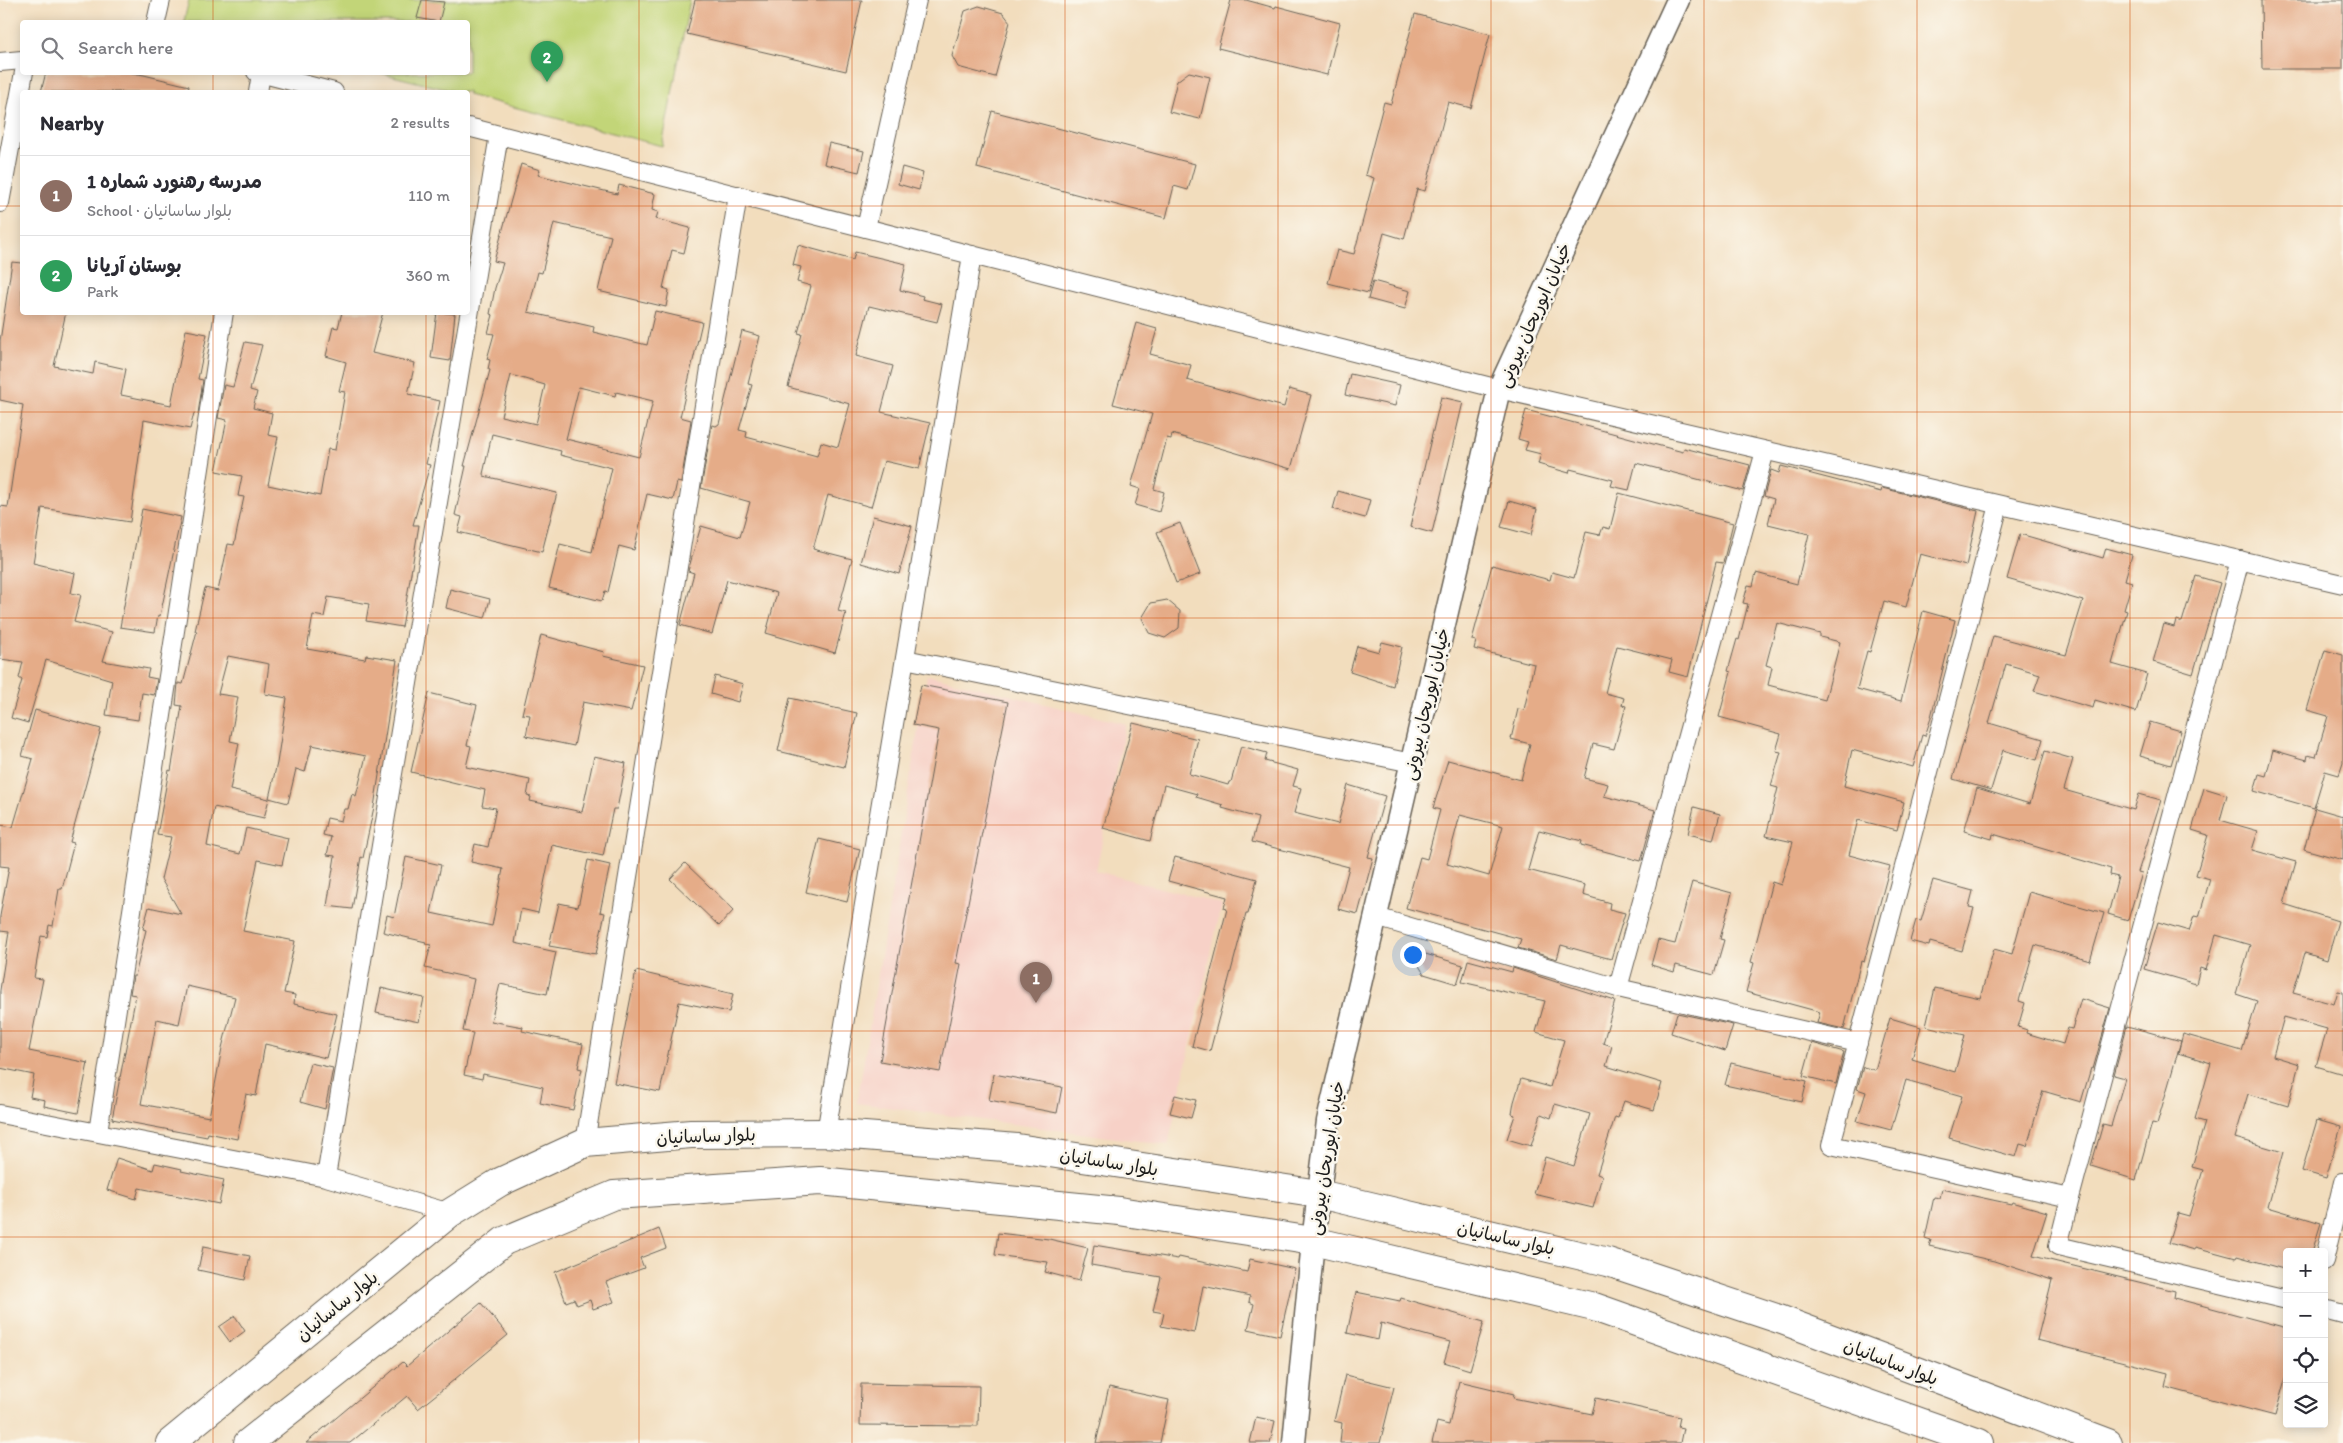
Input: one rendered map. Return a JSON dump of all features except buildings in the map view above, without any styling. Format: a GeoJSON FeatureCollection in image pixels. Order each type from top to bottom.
{"type":"FeatureCollection","features":[{"type":"Feature","properties":{"kind":"highway","name":"بلوار ساسانیان"},"geometry":{"type":"LineString","coordinates":[[170,1443],[450,1213],[500,1182],[585,1143],[691,1134],[826,1133],[1017,1148],[1319,1194],[1608,1262],[1782,1320],[2108,1443]]}},
{"type":"Feature","properties":{"kind":"highway"},"geometry":{"type":"LineString","coordinates":[[248,1443],[504,1241],[614,1195],[820,1181],[1119,1211],[1313,1241],[1594,1307],[1979,1443]]}},
{"type":"Feature","properties":{"kind":"street"},"geometry":{"type":"LineString","coordinates":[[156,20],[161,0]]}},
{"type":"Feature","properties":{"kind":"street"},"geometry":{"type":"LineString","coordinates":[[866,228],[917,0]]}},
{"type":"Feature","properties":{"kind":"street","name":"خیابان ابوریحان بیرونی"},"geometry":{"type":"LineString","coordinates":[[1294,1443],[1313,1241],[1328,1121],[1499,389],[1678,0]]}},
{"type":"Feature","properties":{"kind":"street"},"geometry":{"type":"LineString","coordinates":[[0,62],[20,60]]}},
{"type":"Feature","properties":{"kind":"street"},"geometry":{"type":"LineString","coordinates":[[21,90],[23,75]]}},
{"type":"Feature","properties":{"kind":"street"},"geometry":{"type":"LineString","coordinates":[[258,75],[258,90]]}},
{"type":"Feature","properties":{"kind":"street"},"geometry":{"type":"LineString","coordinates":[[266,75],[326,90]]}},
{"type":"Feature","properties":{"kind":"street"},"geometry":{"type":"LineString","coordinates":[[0,203],[20,94]]}},
{"type":"Feature","properties":{"kind":"street"},"geometry":{"type":"LineString","coordinates":[[470,127],[1499,389],[2343,584]]}},
{"type":"Feature","properties":{"kind":"street"},"geometry":{"type":"LineString","coordinates":[[470,310],[499,135]]}},
{"type":"Feature","properties":{"kind":"street"},"geometry":{"type":"LineString","coordinates":[[585,1143],[738,195]]}},
{"type":"Feature","properties":{"kind":"street"},"geometry":{"type":"LineString","coordinates":[[826,1133],[972,255]]}},
{"type":"Feature","properties":{"kind":"street"},"geometry":{"type":"LineString","coordinates":[[98,1132],[224,315]]}},
{"type":"Feature","properties":{"kind":"street"},"geometry":{"type":"LineString","coordinates":[[326,1177],[469,315]]}},
{"type":"Feature","properties":{"kind":"street"},"geometry":{"type":"LineString","coordinates":[[1618,988],[1765,451]]}},
{"type":"Feature","properties":{"kind":"street"},"geometry":{"type":"LineString","coordinates":[[1999,505],[1831,1145],[2070,1198]]}},
{"type":"Feature","properties":{"kind":"street"},"geometry":{"type":"LineString","coordinates":[[2240,560],[2058,1246],[2283,1299]]}},
{"type":"Feature","properties":{"kind":"street"},"geometry":{"type":"LineString","coordinates":[[905,659],[1412,763]]}},
{"type":"Feature","properties":{"kind":"street"},"geometry":{"type":"LineString","coordinates":[[1376,917],[1618,988],[1858,1043]]}},
{"type":"Feature","properties":{"kind":"street"},"geometry":{"type":"LineString","coordinates":[[0,1114],[326,1177],[450,1213]]}},
{"type":"Feature","properties":{"kind":"street"},"geometry":{"type":"LineString","coordinates":[[2327,1248],[2343,1182]]}},
{"type":"Feature","properties":{"kind":"street"},"geometry":{"type":"LineString","coordinates":[[2328,1310],[2343,1314]]}},
{"type":"Feature","properties":{"kind":"shaded area"},"geometry":{"type":"Polygon","coordinates":[[[927,675],[1126,724],[1096,871],[1222,904],[1168,1145],[857,1103],[927,675]]]}},
{"type":"Feature","properties":{"kind":"green space"},"geometry":{"type":"Polygon","coordinates":[[[189,0],[690,0],[662,146],[470,96],[470,90],[449,90],[389,75],[470,75],[470,20],[184,20],[189,0]]]}},
{"type":"Feature","properties":{"kind":"place","name":"بوستان آریانا"},"geometry":{"type":"Point","coordinates":[547,82]}},
{"type":"Feature","properties":{"kind":"place","name":"مدرسه رهنورد شماره 1"},"geometry":{"type":"Point","coordinates":[1036,1003]}}]}
